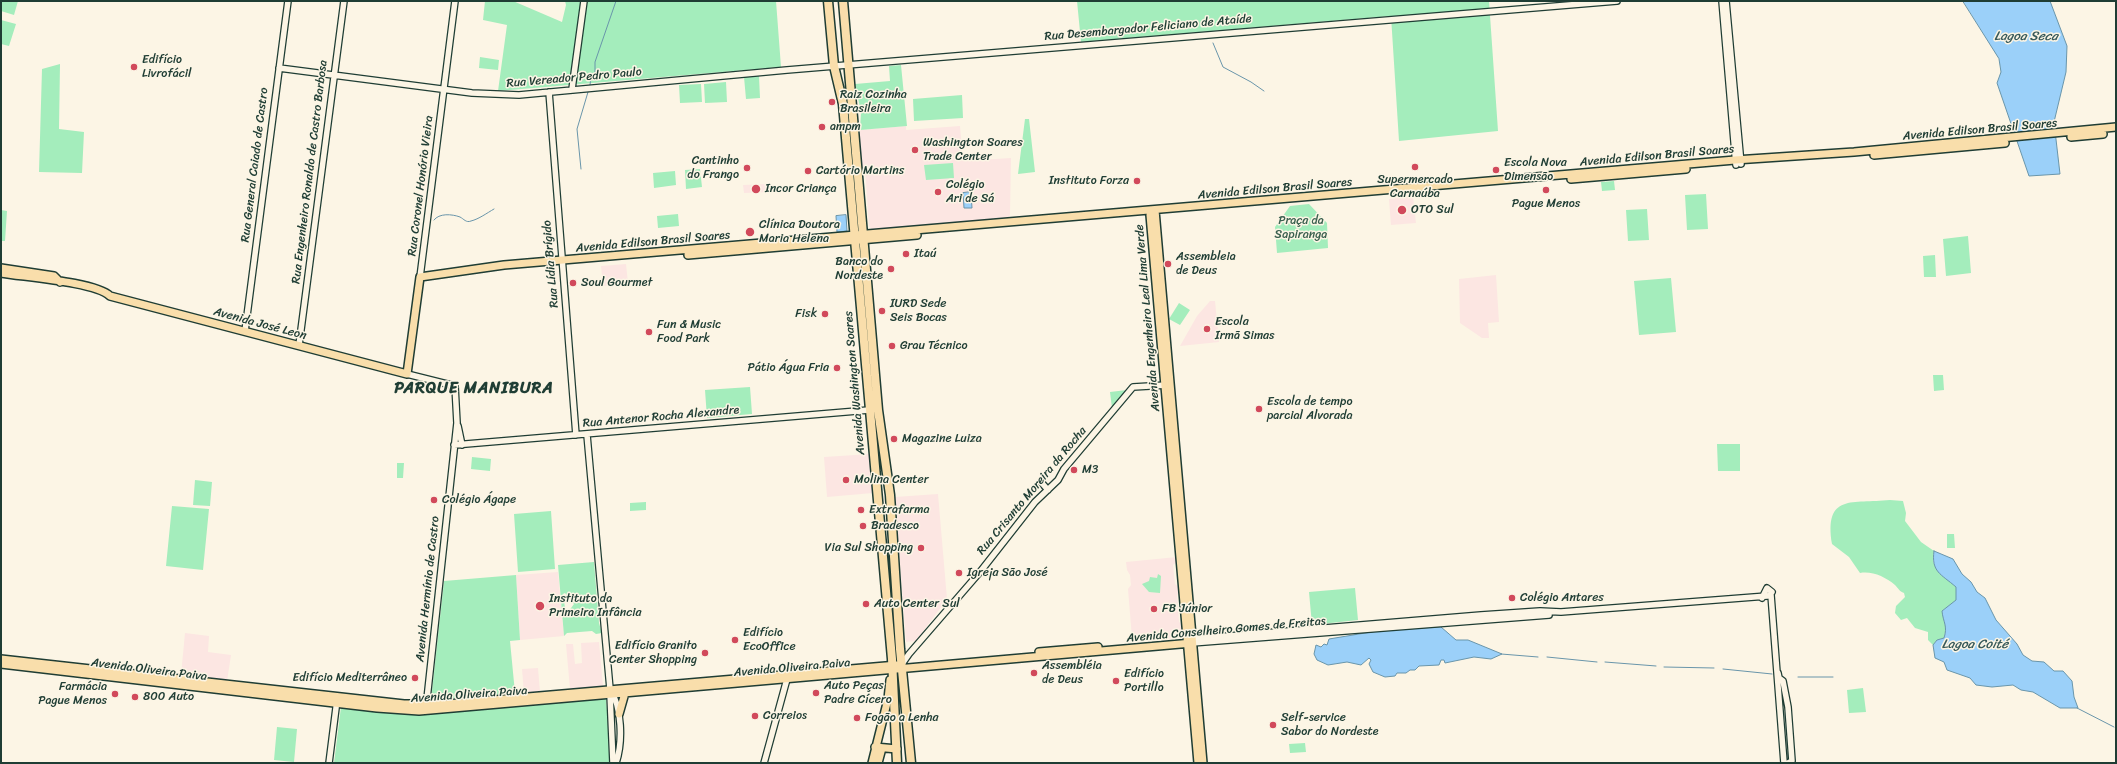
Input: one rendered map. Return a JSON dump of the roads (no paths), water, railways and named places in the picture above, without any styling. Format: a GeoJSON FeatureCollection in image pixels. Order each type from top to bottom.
{"type":"FeatureCollection","features":[{"type":"Feature","properties":{"kind":"highway","name":"Avenida Washington Soares"},"geometry":{"type":"LineString","coordinates":[[828,1],[834,66],[843,104],[892,667],[898,763]]}},
{"type":"Feature","properties":{"kind":"highway","name":"Avenida Washington Soares"},"geometry":{"type":"LineString","coordinates":[[844,1],[848,65],[878,410],[890,494],[902,667],[911,763]]}},
{"type":"Feature","properties":{"kind":"main road","name":"Avenida Edilson Brasil Soares"},"geometry":{"type":"LineString","coordinates":[[420,277],[442,277],[561,263],[1738,162],[1909,153],[2113,130]]}},
{"type":"Feature","properties":{"kind":"main road","name":"Avenida Engenheiro Leal Lima Verde"},"geometry":{"type":"LineString","coordinates":[[1154,213],[1198,763]]}},
{"type":"Feature","properties":{"kind":"main road","name":"Avenida José Leon"},"geometry":{"type":"LineString","coordinates":[[1,268],[54,276],[60,282]]}},
{"type":"Feature","properties":{"kind":"main road","name":"Avenida José Leon"},"geometry":{"type":"LineString","coordinates":[[1,274],[60,282],[105,291],[110,296],[407,374]]}},
{"type":"Feature","properties":{"kind":"main road","name":"Rua Coronel Honório Vieira"},"geometry":{"type":"LineString","coordinates":[[407,374],[420,277]]}},
{"type":"Feature","properties":{"kind":"main road","name":"Avenida Engenheiro Leal Lima Verde"},"geometry":{"type":"LineString","coordinates":[[1189,641],[1203,763]]}},
{"type":"Feature","properties":{"kind":"main road","name":"Avenida Conselheiro Gomes de Freitas"},"geometry":{"type":"LineString","coordinates":[[892,667],[1189,641]]}},
{"type":"Feature","properties":{"kind":"main road","name":"Avenida Oliveira Paiva"},"geometry":{"type":"LineString","coordinates":[[1,659],[337,700],[398,710],[892,667]]}},
{"type":"Feature","properties":{"kind":"main road","name":"Avenida Oliveira Paiva"},"geometry":{"type":"LineString","coordinates":[[1,664],[337,700]]}},
{"type":"Feature","properties":{"kind":"main road","name":"Avenida Oliveira Paiva"},"geometry":{"type":"LineString","coordinates":[[611,692],[625,693],[787,679],[892,667]]}},
{"type":"Feature","properties":{"kind":"main road"},"geometry":{"type":"LineString","coordinates":[[872,763],[878,748],[888,699],[892,667]]}},
{"type":"Feature","properties":{"kind":"main road"},"geometry":{"type":"LineString","coordinates":[[620,718],[625,693]]}},
{"type":"Feature","properties":{"kind":"main road"},"geometry":{"type":"LineString","coordinates":[[878,748],[896,749]]}},
{"type":"Feature","properties":{"kind":"main road"},"geometry":{"type":"LineString","coordinates":[[878,748],[878,763]]}},
{"type":"Feature","properties":{"kind":"street","name":"Rua General Caiado de Castro"},"geometry":{"type":"LineString","coordinates":[[245,331],[288,1]]}},
{"type":"Feature","properties":{"kind":"street","name":"Rua Engenheiro Ronaldo de Castro Barbosa"},"geometry":{"type":"LineString","coordinates":[[299,345],[333,75],[344,1]]}},
{"type":"Feature","properties":{"kind":"street","name":"Rua Coronel Honório Vieira"},"geometry":{"type":"LineString","coordinates":[[420,277],[456,1]]}},
{"type":"Feature","properties":{"kind":"street"},"geometry":{"type":"LineString","coordinates":[[572,90],[584,1]]}},
{"type":"Feature","properties":{"kind":"street","name":"Rua Desembargador Feliciano de Ataíde"},"geometry":{"type":"LineString","coordinates":[[848,65],[1617,1]]}},
{"type":"Feature","properties":{"kind":"street"},"geometry":{"type":"LineString","coordinates":[[1722,1],[1738,162]]}},
{"type":"Feature","properties":{"kind":"street"},"geometry":{"type":"LineString","coordinates":[[1726,1],[1738,162]]}},
{"type":"Feature","properties":{"kind":"street","name":"Rua Vereador Pedro Paulo"},"geometry":{"type":"LineString","coordinates":[[279,68],[498,95],[572,90],[848,65]]}},
{"type":"Feature","properties":{"kind":"street","name":"Rua Lídia Brígido"},"geometry":{"type":"LineString","coordinates":[[548,92],[576,435]]}},
{"type":"Feature","properties":{"kind":"street","name":"Avenida José Leon"},"geometry":{"type":"LineString","coordinates":[[407,374],[455,386]]}},
{"type":"Feature","properties":{"kind":"street","name":"Rua Crisanto Moreira da Rocha"},"geometry":{"type":"LineString","coordinates":[[902,667],[909,654],[980,572],[1004,540],[1058,480],[1064,469],[1133,387],[1167,385]]}},
{"type":"Feature","properties":{"kind":"street","name":"Avenida Hermínio de Castro"},"geometry":{"type":"LineString","coordinates":[[455,386],[457,423],[462,445]]}},
{"type":"Feature","properties":{"kind":"street","name":"Rua Antenor Rocha Alexandre"},"geometry":{"type":"LineString","coordinates":[[454,445],[587,435],[869,410]]}},
{"type":"Feature","properties":{"kind":"street","name":"Avenida Hermínio de Castro"},"geometry":{"type":"LineString","coordinates":[[427,707],[457,423]]}},
{"type":"Feature","properties":{"kind":"street"},"geometry":{"type":"LineString","coordinates":[[587,435],[611,692],[613,763]]}},
{"type":"Feature","properties":{"kind":"street"},"geometry":{"type":"LineString","coordinates":[[1041,482],[1048,490]]}},
{"type":"Feature","properties":{"kind":"street","name":"Avenida Conselheiro Gomes de Freitas"},"geometry":{"type":"LineString","coordinates":[[1189,641],[1481,615],[1540,611],[1561,612],[1767,597],[1777,671]]}},
{"type":"Feature","properties":{"kind":"street"},"geometry":{"type":"LineString","coordinates":[[1777,671],[1784,763]]}},
{"type":"Feature","properties":{"kind":"street"},"geometry":{"type":"LineString","coordinates":[[1777,671],[1779,678],[1783,681],[1788,707],[1792,761],[1788,763]]}},
{"type":"Feature","properties":{"kind":"street"},"geometry":{"type":"LineString","coordinates":[[764,763],[787,679]]}},
{"type":"Feature","properties":{"kind":"street"},"geometry":{"type":"LineString","coordinates":[[611,692],[620,718],[616,763]]}},
{"type":"Feature","properties":{"kind":"street"},"geometry":{"type":"LineString","coordinates":[[329,763],[337,700]]}},
{"type":"Feature","properties":{"kind":"street"},"geometry":{"type":"LineString","coordinates":[[612,720],[616,724],[620,718]]}},
{"type":"Feature","properties":{"kind":"water","name":"Lagoa Seca"},"geometry":{"type":"Polygon","coordinates":[[[1963,1],[2050,1],[2067,46],[2066,72],[2054,122],[2060,174],[2029,176],[1997,83],[2001,72],[1999,59],[1963,1]]]}},
{"type":"Feature","properties":{"kind":"water"},"geometry":{"type":"Polygon","coordinates":[[[971,192],[972,208],[964,208],[963,193],[971,192]]]}},
{"type":"Feature","properties":{"kind":"water"},"geometry":{"type":"Polygon","coordinates":[[[846,215],[847,231],[837,232],[836,216],[846,215]]]}},
{"type":"Feature","properties":{"kind":"water","name":"Lagoa Coité"},"geometry":{"type":"Polygon","coordinates":[[[1934,551],[1953,559],[1962,574],[1971,582],[1977,592],[1985,598],[1996,620],[2017,644],[2023,655],[2032,661],[2044,662],[2054,671],[2063,671],[2072,681],[2074,697],[2078,708],[2060,708],[2033,692],[2021,690],[2013,685],[1992,687],[1976,685],[1970,678],[1947,670],[1944,662],[1935,658],[1933,645],[1937,640],[1944,638],[1945,634],[1942,611],[1956,600],[1956,587],[1938,572],[1934,564],[1934,551]]]}},
{"type":"Feature","properties":{"kind":"water"},"geometry":{"type":"Polygon","coordinates":[[[1441,627],[1456,640],[1468,640],[1502,654],[1491,659],[1474,657],[1445,663],[1444,660],[1441,660],[1439,665],[1419,666],[1415,670],[1410,670],[1406,673],[1397,673],[1395,676],[1385,677],[1373,672],[1369,664],[1371,660],[1369,658],[1361,665],[1347,662],[1328,665],[1317,660],[1314,654],[1316,645],[1321,647],[1324,644],[1327,645],[1329,639],[1377,631],[1441,627]]]}},
{"type":"Feature","properties":{"kind":"waterway"},"geometry":{"type":"LineString","coordinates":[[590,85],[591,77],[595,72],[595,62],[616,1]]}},
{"type":"Feature","properties":{"kind":"waterway"},"geometry":{"type":"LineString","coordinates":[[1213,43],[1223,67],[1264,91]]}},
{"type":"Feature","properties":{"kind":"waterway"},"geometry":{"type":"LineString","coordinates":[[581,169],[577,129],[588,92]]}},
{"type":"Feature","properties":{"kind":"waterway"},"geometry":{"type":"LineString","coordinates":[[434,220],[442,215],[453,215],[469,221],[474,220],[494,209]]}},
{"type":"Feature","properties":{"kind":"waterway"},"geometry":{"type":"LineString","coordinates":[[1501,654],[1538,657]]}},
{"type":"Feature","properties":{"kind":"waterway"},"geometry":{"type":"LineString","coordinates":[[1547,657],[1597,662]]}},
{"type":"Feature","properties":{"kind":"waterway"},"geometry":{"type":"LineString","coordinates":[[1605,662],[1656,666]]}},
{"type":"Feature","properties":{"kind":"waterway"},"geometry":{"type":"LineString","coordinates":[[1664,667],[1714,668]]}},
{"type":"Feature","properties":{"kind":"waterway"},"geometry":{"type":"LineString","coordinates":[[1723,669],[1772,674]]}},
{"type":"Feature","properties":{"kind":"waterway"},"geometry":{"type":"LineString","coordinates":[[1798,677],[1833,677]]}},
{"type":"Feature","properties":{"kind":"waterway"},"geometry":{"type":"LineString","coordinates":[[2077,708],[2114,727]]}},
{"type":"Feature","properties":{"kind":"place","name":"Edifício Livrofácil"},"geometry":{"type":"Point","coordinates":[134,67]}},
{"type":"Feature","properties":{"kind":"place","name":"Raiz Cozinha Brasileira"},"geometry":{"type":"Point","coordinates":[832,102]}},
{"type":"Feature","properties":{"kind":"place","name":"ampm"},"geometry":{"type":"Point","coordinates":[822,127]}},
{"type":"Feature","properties":{"kind":"place","name":"Washington Soares Trade Center"},"geometry":{"type":"Point","coordinates":[915,150]}},
{"type":"Feature","properties":{"kind":"place","name":"Supermercado Carnaúba"},"geometry":{"type":"Point","coordinates":[1415,167]}},
{"type":"Feature","properties":{"kind":"place","name":"Cantinho do Frango"},"geometry":{"type":"Point","coordinates":[747,168]}},
{"type":"Feature","properties":{"kind":"place","name":"Escola Nova Dimensão"},"geometry":{"type":"Point","coordinates":[1496,170]}},
{"type":"Feature","properties":{"kind":"place","name":"Cartório Martins"},"geometry":{"type":"Point","coordinates":[808,171]}},
{"type":"Feature","properties":{"kind":"place","name":"Instituto Forza"},"geometry":{"type":"Point","coordinates":[1137,181]}},
{"type":"Feature","properties":{"kind":"place","name":"Incor Criança"},"geometry":{"type":"Point","coordinates":[756,189]}},
{"type":"Feature","properties":{"kind":"place","name":"Pague Menos"},"geometry":{"type":"Point","coordinates":[1546,190]}},
{"type":"Feature","properties":{"kind":"place","name":"Colégio Ari de Sá"},"geometry":{"type":"Point","coordinates":[938,192]}},
{"type":"Feature","properties":{"kind":"place","name":"OTO Sul"},"geometry":{"type":"Point","coordinates":[1402,210]}},
{"type":"Feature","properties":{"kind":"place","name":"Clínica Doutora Maria Helena"},"geometry":{"type":"Point","coordinates":[750,232]}},
{"type":"Feature","properties":{"kind":"place","name":"Itaú"},"geometry":{"type":"Point","coordinates":[906,254]}},
{"type":"Feature","properties":{"kind":"place","name":"Assembleia de Deus"},"geometry":{"type":"Point","coordinates":[1168,264]}},
{"type":"Feature","properties":{"kind":"place","name":"Banco do Nordeste"},"geometry":{"type":"Point","coordinates":[891,269]}},
{"type":"Feature","properties":{"kind":"place","name":"Soul Gourmet"},"geometry":{"type":"Point","coordinates":[573,283]}},
{"type":"Feature","properties":{"kind":"place","name":"IURD Sede Seis Bocas"},"geometry":{"type":"Point","coordinates":[882,311]}},
{"type":"Feature","properties":{"kind":"place","name":"Fisk"},"geometry":{"type":"Point","coordinates":[825,314]}},
{"type":"Feature","properties":{"kind":"place","name":"Escola Irmã Simas"},"geometry":{"type":"Point","coordinates":[1207,329]}},
{"type":"Feature","properties":{"kind":"place","name":"Fun & Music Food Park"},"geometry":{"type":"Point","coordinates":[649,332]}},
{"type":"Feature","properties":{"kind":"place","name":"Grau Técnico"},"geometry":{"type":"Point","coordinates":[892,346]}},
{"type":"Feature","properties":{"kind":"place","name":"Pátio Água Fria"},"geometry":{"type":"Point","coordinates":[837,368]}},
{"type":"Feature","properties":{"kind":"place","name":"Escola de tempo parcial Alvorada"},"geometry":{"type":"Point","coordinates":[1259,409]}},
{"type":"Feature","properties":{"kind":"place","name":"Magazine Luiza"},"geometry":{"type":"Point","coordinates":[894,439]}},
{"type":"Feature","properties":{"kind":"place","name":"M3"},"geometry":{"type":"Point","coordinates":[1074,470]}},
{"type":"Feature","properties":{"kind":"place","name":"Molina Center"},"geometry":{"type":"Point","coordinates":[846,480]}},
{"type":"Feature","properties":{"kind":"place","name":"Colégio Ágape"},"geometry":{"type":"Point","coordinates":[434,500]}},
{"type":"Feature","properties":{"kind":"place","name":"Extrafarma"},"geometry":{"type":"Point","coordinates":[861,510]}},
{"type":"Feature","properties":{"kind":"place","name":"Bradesco"},"geometry":{"type":"Point","coordinates":[863,526]}},
{"type":"Feature","properties":{"kind":"place","name":"Via Sul Shopping"},"geometry":{"type":"Point","coordinates":[921,548]}},
{"type":"Feature","properties":{"kind":"place","name":"Igreja São José"},"geometry":{"type":"Point","coordinates":[959,573]}},
{"type":"Feature","properties":{"kind":"place","name":"Colégio Antares"},"geometry":{"type":"Point","coordinates":[1512,598]}},
{"type":"Feature","properties":{"kind":"place","name":"Auto Center Sul"},"geometry":{"type":"Point","coordinates":[866,604]}},
{"type":"Feature","properties":{"kind":"place","name":"Instituto da Primeira Infância"},"geometry":{"type":"Point","coordinates":[540,606]}},
{"type":"Feature","properties":{"kind":"place","name":"FB Júnior"},"geometry":{"type":"Point","coordinates":[1154,609]}},
{"type":"Feature","properties":{"kind":"place","name":"Edifício EcoOffice"},"geometry":{"type":"Point","coordinates":[735,640]}},
{"type":"Feature","properties":{"kind":"place","name":"Edifício Granito Center Shopping"},"geometry":{"type":"Point","coordinates":[705,653]}},
{"type":"Feature","properties":{"kind":"place","name":"Assembléia de Deus"},"geometry":{"type":"Point","coordinates":[1034,673]}},
{"type":"Feature","properties":{"kind":"place","name":"Edifício Mediterrâneo"},"geometry":{"type":"Point","coordinates":[415,678]}},
{"type":"Feature","properties":{"kind":"place","name":"Edifício Portillo"},"geometry":{"type":"Point","coordinates":[1116,681]}},
{"type":"Feature","properties":{"kind":"place","name":"Auto Peças Padre Cícero"},"geometry":{"type":"Point","coordinates":[816,693]}},
{"type":"Feature","properties":{"kind":"place","name":"Farmácia Pague Menos"},"geometry":{"type":"Point","coordinates":[115,694]}},
{"type":"Feature","properties":{"kind":"place","name":"800 Auto"},"geometry":{"type":"Point","coordinates":[135,697]}},
{"type":"Feature","properties":{"kind":"place","name":"Correios"},"geometry":{"type":"Point","coordinates":[755,716]}},
{"type":"Feature","properties":{"kind":"place","name":"Fogão a Lenha"},"geometry":{"type":"Point","coordinates":[857,718]}},
{"type":"Feature","properties":{"kind":"place","name":"Self-service Sabor do Nordeste"},"geometry":{"type":"Point","coordinates":[1273,725]}},
{"type":"Feature","properties":{"kind":"district","name":"PARQUE MANIBURA"},"geometry":{"type":"Point","coordinates":[474,389]}},
{"type":"Feature","properties":{"kind":"park label","name":"Praça da Sapiranga"},"geometry":{"type":"Point","coordinates":[1301,228]}}]}
